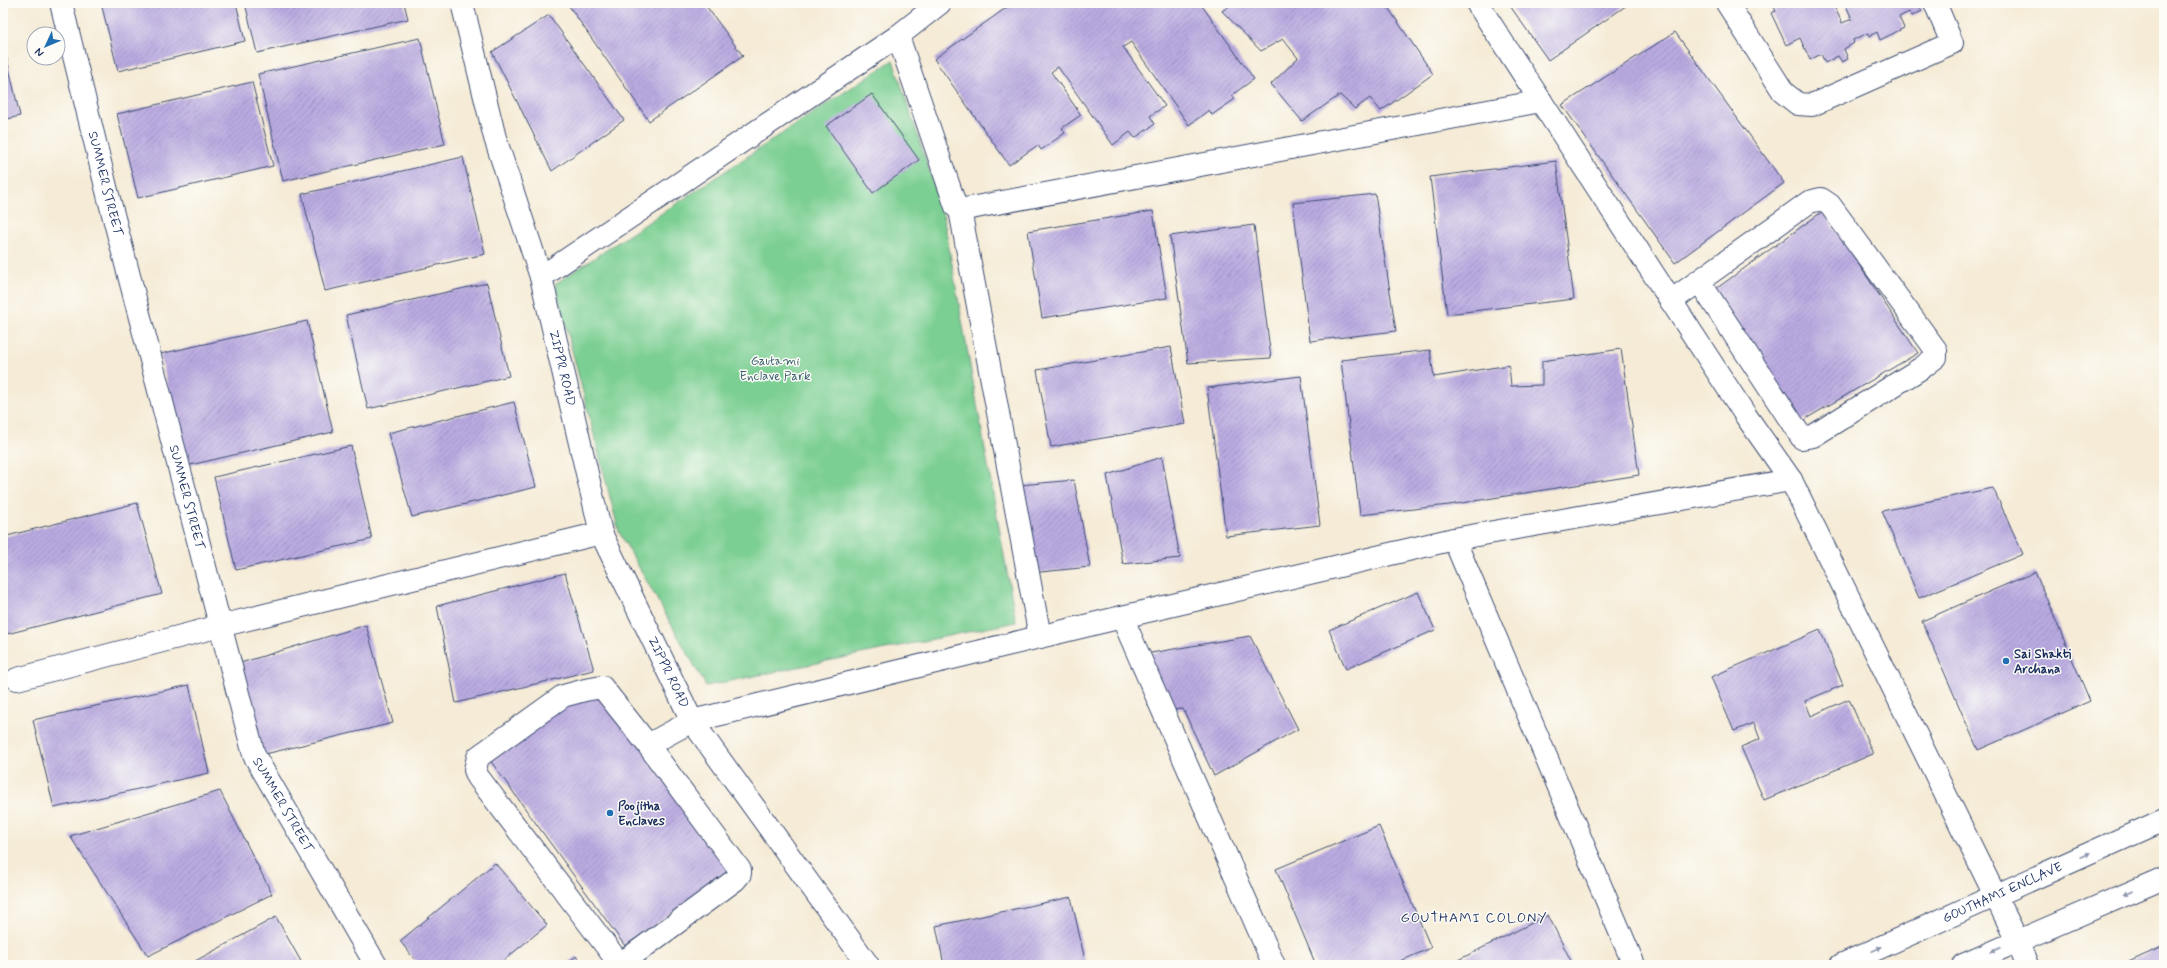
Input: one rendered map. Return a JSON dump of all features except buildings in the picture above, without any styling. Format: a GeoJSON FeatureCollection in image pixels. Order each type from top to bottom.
{"type":"FeatureCollection","features":[{"type":"Feature","properties":{"kind":"street","name":"SUMMER STREET"},"geometry":{"type":"LineString","coordinates":[[61,3],[108,195],[254,754],[376,965]]}},
{"type":"Feature","properties":{"kind":"street","name":"ZIPPR ROAD"},"geometry":{"type":"LineString","coordinates":[[462,3],[495,138],[540,277],[601,533],[692,721],[868,965]]}},
{"type":"Feature","properties":{"kind":"street"},"geometry":{"type":"LineString","coordinates":[[540,277],[898,36],[940,3]]}},
{"type":"Feature","properties":{"kind":"street"},"geometry":{"type":"LineString","coordinates":[[1477,3],[1746,416],[1791,480],[2017,940],[2027,965]]}},
{"type":"Feature","properties":{"kind":"street"},"geometry":{"type":"LineString","coordinates":[[1727,3],[1784,93],[1798,104],[1812,105],[1952,43],[1935,3]]}},
{"type":"Feature","properties":{"kind":"street"},"geometry":{"type":"LineString","coordinates":[[898,36],[956,207],[960,210],[1040,637]]}},
{"type":"Feature","properties":{"kind":"street"},"geometry":{"type":"LineString","coordinates":[[960,210],[1541,101]]}},
{"type":"Feature","properties":{"kind":"street"},"geometry":{"type":"LineString","coordinates":[[1671,301],[1809,202],[1821,199],[1830,205],[1936,350],[1936,357],[1923,367],[1813,436],[1802,438],[1699,281]]}},
{"type":"Feature","properties":{"kind":"street"},"geometry":{"type":"LineString","coordinates":[[648,745],[692,721],[1122,616],[1454,539],[1791,480]]}},
{"type":"Feature","properties":{"kind":"street"},"geometry":{"type":"LineString","coordinates":[[17,679],[220,626],[601,533]]}},
{"type":"Feature","properties":{"kind":"street"},"geometry":{"type":"LineString","coordinates":[[1454,539],[1634,965]]}},
{"type":"Feature","properties":{"kind":"street"},"geometry":{"type":"LineString","coordinates":[[1122,616],[1274,965]]}},
{"type":"Feature","properties":{"kind":"street"},"geometry":{"type":"LineString","coordinates":[[602,687],[648,745],[740,870],[740,874],[735,880],[626,960],[620,960],[616,959],[606,947],[478,777],[475,770],[478,757],[563,696],[602,687]]}},
{"type":"Feature","properties":{"kind":"street","name":"GOUTHAMI ENCLAVE"},"geometry":{"type":"LineString","coordinates":[[1842,965],[1994,895],[2164,820]]}},
{"type":"Feature","properties":{"kind":"street"},"geometry":{"type":"LineString","coordinates":[[1963,965],[2017,940],[2164,878]]}},
{"type":"Feature","properties":{"kind":"green space","name":"Gautami Enclave Park"},"geometry":{"type":"Polygon","coordinates":[[[893,60],[942,209],[1016,622],[706,686],[619,532],[555,284],[893,60]]]}},
{"type":"Feature","properties":{"kind":"place","name":"Sai Shakti Archana"},"geometry":{"type":"Point","coordinates":[2006,661]}},
{"type":"Feature","properties":{"kind":"place","name":"Poojitha Enclaves"},"geometry":{"type":"Point","coordinates":[610,813]}},
{"type":"Feature","properties":{"kind":"district","name":"GOUTHAMI COLONY"},"geometry":{"type":"Point","coordinates":[1474,918]}}]}
